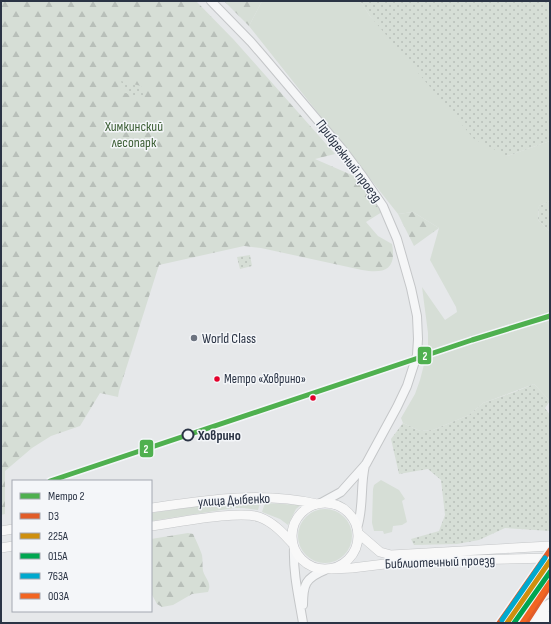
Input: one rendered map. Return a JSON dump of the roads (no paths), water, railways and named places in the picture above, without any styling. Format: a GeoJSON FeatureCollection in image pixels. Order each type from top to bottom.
{"type":"FeatureCollection","features":[{"type":"Feature","properties":{"kind":"main road","name":"улица Дыбенко"},"geometry":{"type":"LineString","coordinates":[[152,508],[211,500],[263,497],[300,500],[319,504]]}},
{"type":"Feature","properties":{"kind":"main road"},"geometry":{"type":"LineString","coordinates":[[319,504],[334,504],[346,511],[351,516],[358,530],[358,541],[352,556],[342,564],[328,569],[315,568],[299,557],[294,546],[292,535],[293,527],[302,512],[309,507],[319,504]]}},
{"type":"Feature","properties":{"kind":"main road","name":"улица Дыбенко"},"geometry":{"type":"LineString","coordinates":[[152,526],[221,516],[258,516],[276,526],[294,546]]}},
{"type":"Feature","properties":{"kind":"main road"},"geometry":{"type":"LineString","coordinates":[[1,531],[12,529]]}},
{"type":"Feature","properties":{"kind":"main road","name":"Библиотечный проезд"},"geometry":{"type":"LineString","coordinates":[[358,530],[380,552],[391,555],[550,546]]}},
{"type":"Feature","properties":{"kind":"main road"},"geometry":{"type":"LineString","coordinates":[[1,548],[12,546]]}},
{"type":"Feature","properties":{"kind":"main road","name":"Библиотечный проезд"},"geometry":{"type":"LineString","coordinates":[[328,569],[417,561],[550,558]]}},
{"type":"Feature","properties":{"kind":"main road"},"geometry":{"type":"LineString","coordinates":[[523,623],[550,604]]}},
{"type":"Feature","properties":{"kind":"main road"},"geometry":{"type":"LineString","coordinates":[[533,623],[550,616]]}},
{"type":"Feature","properties":{"kind":"street","name":"Прибрежный проезд"},"geometry":{"type":"LineString","coordinates":[[211,1],[251,42],[342,149],[378,197],[390,220],[397,239],[411,288],[417,316],[417,355],[403,396],[366,464],[362,476],[358,530]]}},
{"type":"Feature","properties":{"kind":"street","name":"Прибрежный проезд"},"geometry":{"type":"LineString","coordinates":[[319,504],[341,492],[366,464]]}},
{"type":"Feature","properties":{"kind":"street"},"geometry":{"type":"LineString","coordinates":[[294,546],[294,565],[297,593],[303,620]]}},
{"type":"Feature","properties":{"kind":"street"},"geometry":{"type":"LineString","coordinates":[[303,620],[303,592],[305,584],[310,577],[328,569]]}},
{"type":"Feature","properties":{"kind":"metro line","name":"2"},"geometry":{"type":"LineString","coordinates":[[53,480],[472,340],[550,316]]}},
{"type":"Feature","properties":{"kind":"place","name":"World Class"},"geometry":{"type":"Point","coordinates":[194,338]}},
{"type":"Feature","properties":{"kind":"place","name":"Метро «Ховрино»"},"geometry":{"type":"Point","coordinates":[217,379]}},
{"type":"Feature","properties":{"kind":"place","name":"Ховрино"},"geometry":{"type":"Point","coordinates":[188,435]}},
{"type":"Feature","properties":{"kind":"park label","name":"Химкинский лесопарк"},"geometry":{"type":"Point","coordinates":[134,134]}}]}
